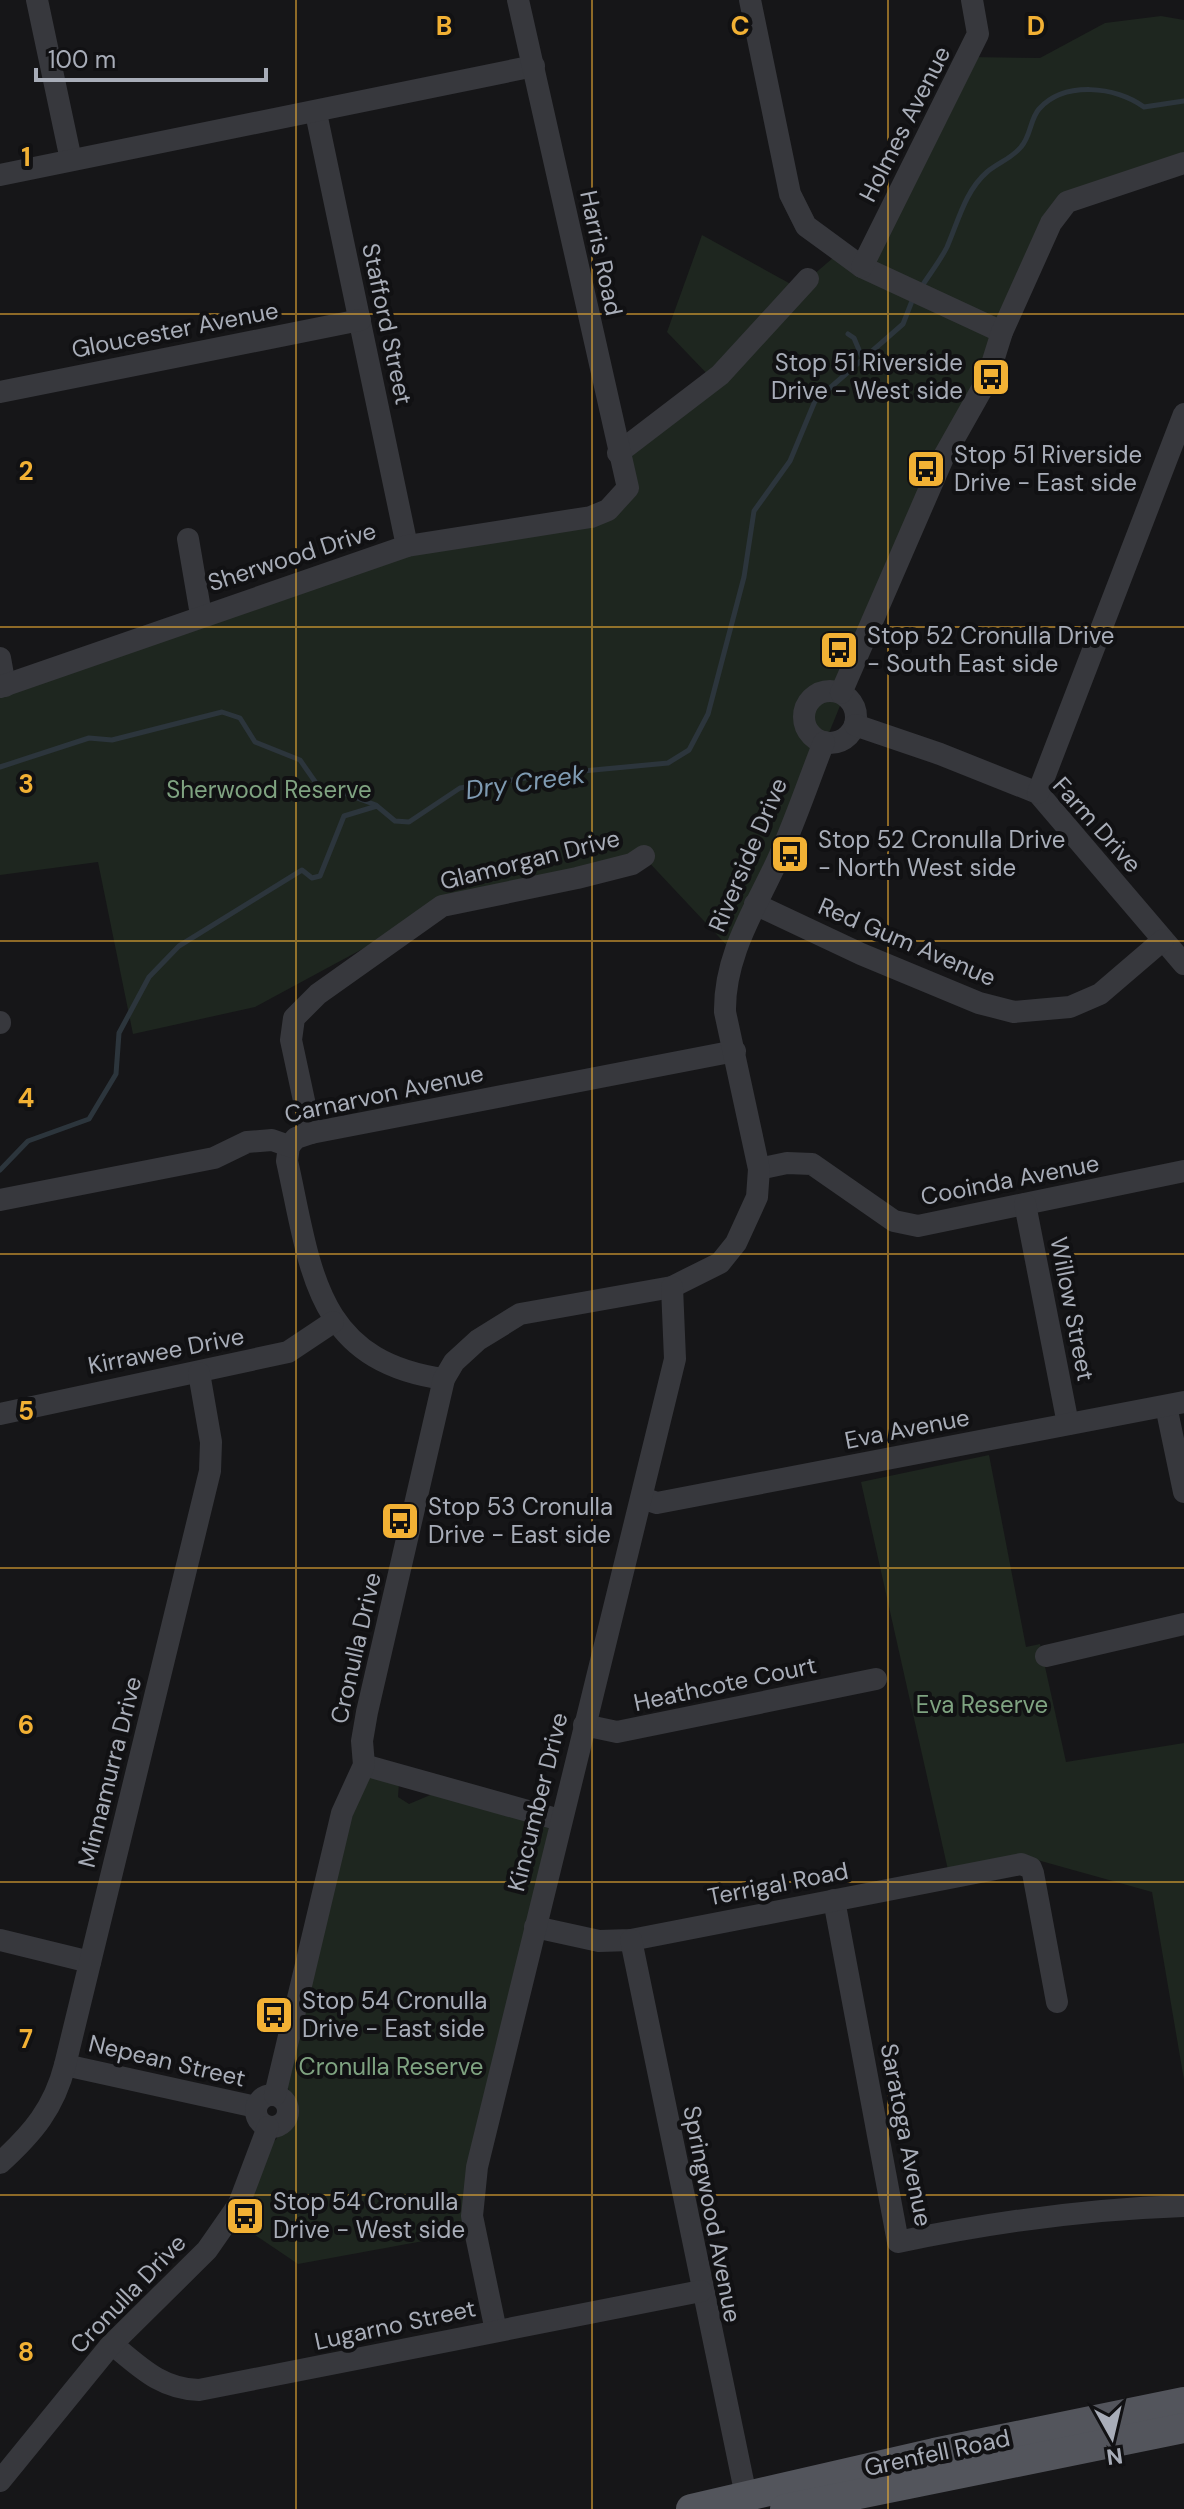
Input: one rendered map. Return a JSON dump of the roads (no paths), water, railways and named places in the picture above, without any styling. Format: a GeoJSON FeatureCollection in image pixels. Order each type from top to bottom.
{"type":"FeatureCollection","features":[{"type":"Feature","properties":{"kind":"main road","name":"Grenfell Road"},"geometry":{"type":"LineString","coordinates":[[691,2509],[934,2453],[1184,2402]]}},
{"type":"Feature","properties":{"kind":"main road","name":"Grenfell Road"},"geometry":{"type":"LineString","coordinates":[[785,2509],[1184,2428]]}},
{"type":"Feature","properties":{"kind":"street"},"geometry":{"type":"LineString","coordinates":[[37,0],[71,160]]}},
{"type":"Feature","properties":{"kind":"street","name":"Harris Road"},"geometry":{"type":"LineString","coordinates":[[518,0],[628,488],[608,510]]}},
{"type":"Feature","properties":{"kind":"street"},"geometry":{"type":"LineString","coordinates":[[750,0],[790,194],[806,226],[862,267],[1002,332]]}},
{"type":"Feature","properties":{"kind":"street","name":"Holmes Avenue"},"geometry":{"type":"LineString","coordinates":[[862,267],[978,34],[972,0]]}},
{"type":"Feature","properties":{"kind":"street"},"geometry":{"type":"LineString","coordinates":[[0,175],[316,113],[534,66]]}},
{"type":"Feature","properties":{"kind":"street","name":"Stafford Street"},"geometry":{"type":"LineString","coordinates":[[316,113],[407,546]]}},
{"type":"Feature","properties":{"kind":"street"},"geometry":{"type":"LineString","coordinates":[[841,693],[943,458],[987,380],[1002,332],[1051,223],[1067,202],[1184,163]]}},
{"type":"Feature","properties":{"kind":"street"},"geometry":{"type":"LineString","coordinates":[[618,453],[720,375],[808,279]]}},
{"type":"Feature","properties":{"kind":"street","name":"Gloucester Avenue"},"geometry":{"type":"LineString","coordinates":[[0,392],[360,320]]}},
{"type":"Feature","properties":{"kind":"street"},"geometry":{"type":"LineString","coordinates":[[1038,793],[1184,414]]}},
{"type":"Feature","properties":{"kind":"street","name":"Sherwood Drive"},"geometry":{"type":"LineString","coordinates":[[3,687],[201,615],[407,546],[591,517],[608,510]]}},
{"type":"Feature","properties":{"kind":"street"},"geometry":{"type":"LineString","coordinates":[[188,539],[201,615]]}},
{"type":"Feature","properties":{"kind":"street"},"geometry":{"type":"LineString","coordinates":[[0,658],[3,687]]}},
{"type":"Feature","properties":{"kind":"street"},"geometry":{"type":"LineString","coordinates":[[822,692],[841,693],[853,703],[855,725],[846,738],[824,742],[808,731],[805,722],[808,704],[822,692]]}},
{"type":"Feature","properties":{"kind":"street","name":"Farm Drive"},"geometry":{"type":"LineString","coordinates":[[855,725],[940,754],[1038,793],[1184,964]]}},
{"type":"Feature","properties":{"kind":"street","name":"Riverside Drive"},"geometry":{"type":"LineString","coordinates":[[735,1051],[725,1012],[725,990],[734,953],[779,857],[824,742]]}},
{"type":"Feature","properties":{"kind":"street","name":"Glamorgan Drive"},"geometry":{"type":"LineString","coordinates":[[311,1133],[291,1040],[294,1018],[318,994],[442,906],[577,878],[632,864],[644,856]]}},
{"type":"Feature","properties":{"kind":"street","name":"Red Gum Avenue"},"geometry":{"type":"LineString","coordinates":[[755,904],[861,954],[979,1003],[1014,1012],[1070,1007],[1100,994],[1163,940]]}},
{"type":"Feature","properties":{"kind":"street"},"geometry":{"type":"LineString","coordinates":[[735,1051],[759,1169]]}},
{"type":"Feature","properties":{"kind":"street","name":"Carnarvon Avenue"},"geometry":{"type":"LineString","coordinates":[[0,1200],[214,1158],[247,1142],[272,1140],[289,1146],[296,1138],[311,1133],[735,1051]]}},
{"type":"Feature","properties":{"kind":"street"},"geometry":{"type":"LineString","coordinates":[[289,1146],[287,1161],[307,1251],[333,1322],[369,1353],[401,1371],[444,1379]]}},
{"type":"Feature","properties":{"kind":"street","name":"Cooinda Avenue"},"geometry":{"type":"LineString","coordinates":[[759,1169],[787,1163],[812,1164],[894,1221],[918,1226],[1184,1171]]}},
{"type":"Feature","properties":{"kind":"street","name":"Cronulla Drive"},"geometry":{"type":"LineString","coordinates":[[275,2095],[342,1813],[364,1765],[362,1741],[367,1712],[444,1379],[454,1362],[478,1340],[520,1314],[672,1287],[720,1263],[736,1243],[757,1197],[759,1169]]}},
{"type":"Feature","properties":{"kind":"street","name":"Willow Street"},"geometry":{"type":"LineString","coordinates":[[1025,1204],[1068,1424]]}},
{"type":"Feature","properties":{"kind":"street","name":"Kincumber Drive"},"geometry":{"type":"LineString","coordinates":[[496,2331],[472,2216],[475,2186],[560,1820],[675,1359],[672,1287]]}},
{"type":"Feature","properties":{"kind":"street","name":"Kirrawee Drive"},"geometry":{"type":"LineString","coordinates":[[0,1414],[288,1352],[333,1322]]}},
{"type":"Feature","properties":{"kind":"street","name":"Minnamurra Drive"},"geometry":{"type":"LineString","coordinates":[[0,2163],[33,2131],[51,2107],[65,2065],[210,1471],[211,1442],[199,1373]]}},
{"type":"Feature","properties":{"kind":"street"},"geometry":{"type":"LineString","coordinates":[[1175,1404],[1184,1492]]}},
{"type":"Feature","properties":{"kind":"street","name":"Eva Avenue"},"geometry":{"type":"LineString","coordinates":[[642,1498],[657,1503],[743,1489],[1175,1404]]}},
{"type":"Feature","properties":{"kind":"street"},"geometry":{"type":"LineString","coordinates":[[1046,1656],[1184,1624]]}},
{"type":"Feature","properties":{"kind":"street","name":"Heathcote Court"},"geometry":{"type":"LineString","coordinates":[[584,1725],[617,1732],[876,1679]]}},
{"type":"Feature","properties":{"kind":"street"},"geometry":{"type":"LineString","coordinates":[[364,1765],[560,1820]]}},
{"type":"Feature","properties":{"kind":"street","name":"Terrigal Road"},"geometry":{"type":"LineString","coordinates":[[535,1927],[599,1941],[631,1940],[1021,1864],[1031,1868],[1057,2002]]}},
{"type":"Feature","properties":{"kind":"street","name":"Saratoga Avenue"},"geometry":{"type":"LineString","coordinates":[[834,1900],[898,2242],[996,2221],[1122,2208],[1184,2206]]}},
{"type":"Feature","properties":{"kind":"street"},"geometry":{"type":"LineString","coordinates":[[0,1940],[90,1962]]}},
{"type":"Feature","properties":{"kind":"street","name":"Springwood Avenue"},"geometry":{"type":"LineString","coordinates":[[631,1940],[701,2291],[746,2496]]}},
{"type":"Feature","properties":{"kind":"street","name":"Nepean Street"},"geometry":{"type":"LineString","coordinates":[[65,2065],[256,2107]]}},
{"type":"Feature","properties":{"kind":"street"},"geometry":{"type":"LineString","coordinates":[[275,2095],[288,2106],[289,2114],[285,2122],[268,2127],[256,2116],[256,2107],[260,2100],[275,2095]]}},
{"type":"Feature","properties":{"kind":"street","name":"Cronulla Drive"},"geometry":{"type":"LineString","coordinates":[[0,2481],[112,2344],[183,2276],[224,2227],[249,2182],[268,2127]]}},
{"type":"Feature","properties":{"kind":"street","name":"Lugarno Street"},"geometry":{"type":"LineString","coordinates":[[112,2344],[154,2379],[168,2386],[199,2390],[701,2291]]}},
{"type":"Feature","properties":{"kind":"waterway","name":"Dry Creek"},"geometry":{"type":"LineString","coordinates":[[924,283],[947,247],[973,188],[987,172],[1021,147],[1036,113],[1050,100],[1062,94],[1090,90],[1119,95],[1144,107],[1184,101]]}},
{"type":"Feature","properties":{"kind":"waterway","name":"Dry Creek"},"geometry":{"type":"LineString","coordinates":[[0,1170],[28,1141],[89,1119],[116,1074],[119,1033],[149,977],[179,946],[302,870],[312,878],[320,876],[344,816],[377,806],[395,821],[409,822],[460,788],[551,774],[668,763],[689,750],[708,714],[744,577],[754,511],[790,461],[815,401],[903,324],[912,301]]}},
{"type":"Feature","properties":{"kind":"waterway"},"geometry":{"type":"LineString","coordinates":[[848,334],[854,338],[862,357]]}},
{"type":"Feature","properties":{"kind":"waterway"},"geometry":{"type":"LineString","coordinates":[[0,767],[89,738],[112,740],[222,712],[240,718],[255,742],[300,760],[316,783],[376,805]]}},
{"type":"Feature","properties":{"kind":"place","name":"Stop 51 Riverside Drive - West side"},"geometry":{"type":"Point","coordinates":[991,377]}},
{"type":"Feature","properties":{"kind":"place","name":"Stop 51 Riverside Drive - East side"},"geometry":{"type":"Point","coordinates":[926,469]}},
{"type":"Feature","properties":{"kind":"place","name":"Stop 52 Cronulla Drive - South East side"},"geometry":{"type":"Point","coordinates":[839,650]}},
{"type":"Feature","properties":{"kind":"place","name":"Stop 52 Cronulla Drive - North West side"},"geometry":{"type":"Point","coordinates":[790,854]}},
{"type":"Feature","properties":{"kind":"place","name":"Stop 53 Cronulla Drive - East side"},"geometry":{"type":"Point","coordinates":[400,1521]}},
{"type":"Feature","properties":{"kind":"place","name":"Stop 54 Cronulla Drive - East side"},"geometry":{"type":"Point","coordinates":[274,2015]}},
{"type":"Feature","properties":{"kind":"place","name":"Stop 54 Cronulla Drive - West side"},"geometry":{"type":"Point","coordinates":[245,2216]}},
{"type":"Feature","properties":{"kind":"park label","name":"Sherwood Reserve"},"geometry":{"type":"Point","coordinates":[269,790]}},
{"type":"Feature","properties":{"kind":"park label","name":"Eva Reserve"},"geometry":{"type":"Point","coordinates":[982,1705]}},
{"type":"Feature","properties":{"kind":"park label","name":"Cronulla Reserve"},"geometry":{"type":"Point","coordinates":[391,2067]}}]}
